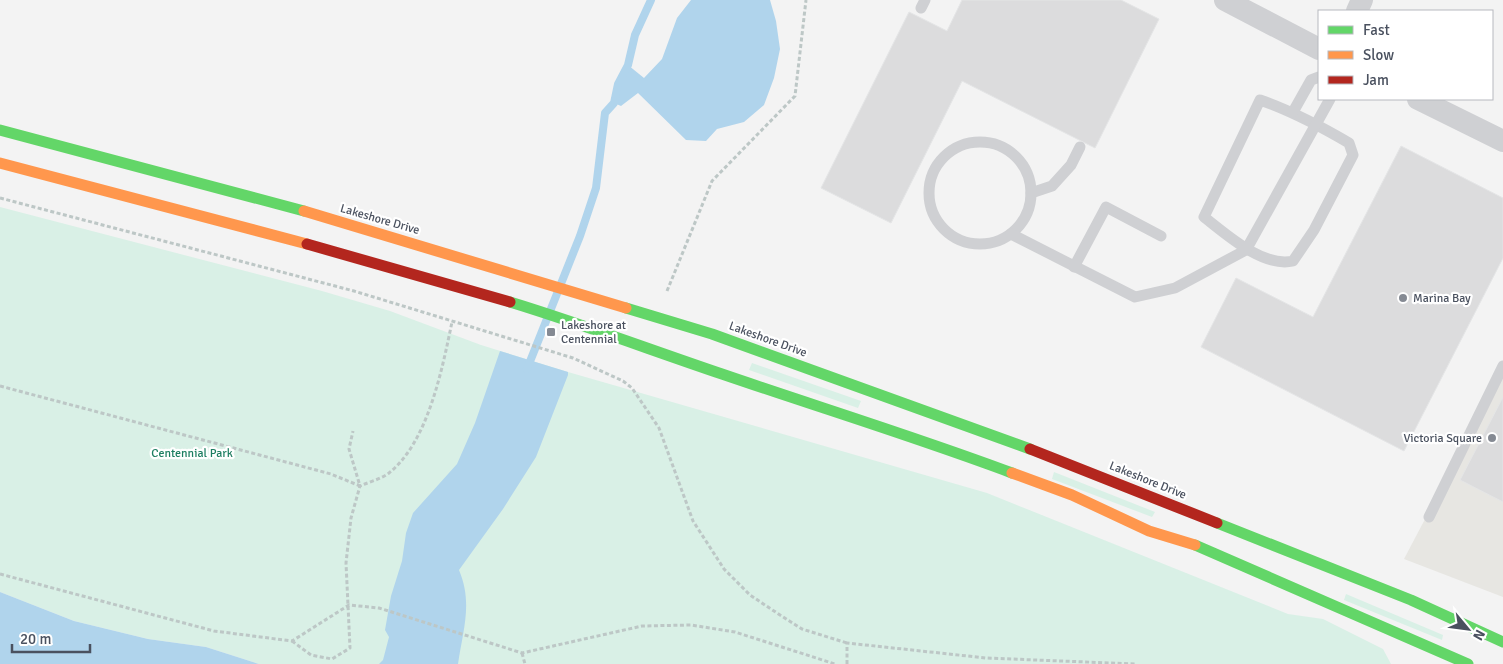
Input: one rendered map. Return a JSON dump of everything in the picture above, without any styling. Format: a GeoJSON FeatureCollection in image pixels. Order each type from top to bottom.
{"type":"FeatureCollection","features":[{"type":"Feature","properties":{"kind":"main road","name":"Lakeshore Drive"},"geometry":{"type":"LineString","coordinates":[[0,130],[358,226],[712,334],[1058,458],[1411,600],[1503,642]]}},
{"type":"Feature","properties":{"kind":"main road"},"geometry":{"type":"LineString","coordinates":[[0,163],[301,242],[585,325],[722,374],[933,443],[1072,496],[1149,531],[1199,546],[1468,664]]}},
{"type":"Feature","properties":{"kind":"street"},"geometry":{"type":"LineString","coordinates":[[1225,0],[1318,48]]}},
{"type":"Feature","properties":{"kind":"street"},"geometry":{"type":"LineString","coordinates":[[1420,100],[1503,141]]}},
{"type":"Feature","properties":{"kind":"lane"},"geometry":{"type":"LineString","coordinates":[[1293,112],[1311,80],[1318,77]]}},
{"type":"Feature","properties":{"kind":"lane"},"geometry":{"type":"LineString","coordinates":[[1260,100],[1316,123],[1350,143],[1353,155],[1314,230],[1293,261],[1283,264],[1246,250],[1204,217],[1260,100]]}},
{"type":"Feature","properties":{"kind":"lane"},"geometry":{"type":"LineString","coordinates":[[1011,234],[1135,297],[1175,288],[1246,250],[1329,100]]}},
{"type":"Feature","properties":{"kind":"lane"},"geometry":{"type":"LineString","coordinates":[[985,142],[1002,147],[1016,157],[1026,171],[1030,192],[1030,205],[1023,221],[1011,234],[996,242],[980,244],[964,242],[950,234],[938,222],[931,208],[929,192],[932,175],[940,161],[952,150],[968,143],[985,142]]}},
{"type":"Feature","properties":{"kind":"lane"},"geometry":{"type":"LineString","coordinates":[[1030,192],[1052,186],[1071,165],[1080,147]]}},
{"type":"Feature","properties":{"kind":"lane"},"geometry":{"type":"LineString","coordinates":[[1074,267],[1106,207],[1161,236]]}},
{"type":"Feature","properties":{"kind":"lane"},"geometry":{"type":"LineString","coordinates":[[1429,517],[1503,366]]}},
{"type":"Feature","properties":{"kind":"path"},"geometry":{"type":"LineString","coordinates":[[667,291],[712,180],[795,96],[806,0]]}},
{"type":"Feature","properties":{"kind":"path"},"geometry":{"type":"LineString","coordinates":[[0,198],[344,288],[574,358],[623,380],[632,388],[666,442],[693,522],[724,569],[750,595],[802,629],[847,643],[986,658],[1136,664]]}},
{"type":"Feature","properties":{"kind":"path"},"geometry":{"type":"LineString","coordinates":[[0,386],[331,474],[360,486],[387,475],[408,454],[425,423],[452,322]]}},
{"type":"Feature","properties":{"kind":"path"},"geometry":{"type":"LineString","coordinates":[[0,574],[214,631],[292,641],[311,655],[332,659],[350,648],[346,563],[351,518],[360,486],[349,449],[353,431]]}},
{"type":"Feature","properties":{"kind":"path"},"geometry":{"type":"LineString","coordinates":[[292,641],[349,605],[379,608],[522,653],[642,626],[691,625],[734,632],[836,664]]}},
{"type":"Feature","properties":{"kind":"path"},"geometry":{"type":"LineString","coordinates":[[847,643],[847,664]]}},
{"type":"Feature","properties":{"kind":"path"},"geometry":{"type":"LineString","coordinates":[[522,653],[525,664]]}},
{"type":"Feature","properties":{"kind":"shaded area"},"geometry":{"type":"Polygon","coordinates":[[[1503,371],[1503,597],[1404,559],[1503,371]]]}},
{"type":"Feature","properties":{"kind":"green space","name":"Centennial Park"},"geometry":{"type":"Polygon","coordinates":[[[0,207],[322,291],[390,311],[481,345],[568,372],[987,493],[1288,614],[1323,619],[1383,649],[1391,664],[259,664],[206,647],[148,639],[74,621],[0,592],[0,207]]]}},
{"type":"Feature","properties":{"kind":"green space"},"geometry":{"type":"Polygon","coordinates":[[[752,363],[861,401],[858,408],[749,370],[752,363]]]}},
{"type":"Feature","properties":{"kind":"green space"},"geometry":{"type":"Polygon","coordinates":[[[1054,472],[1155,512],[1152,517],[1052,479],[1054,472]]]}},
{"type":"Feature","properties":{"kind":"green space"},"geometry":{"type":"Polygon","coordinates":[[[1346,594],[1443,635],[1442,640],[1344,600],[1346,594]]]}},
{"type":"Feature","properties":{"kind":"water"},"geometry":{"type":"Polygon","coordinates":[[[691,0],[770,0],[776,21],[780,49],[774,78],[764,105],[744,122],[717,129],[706,141],[686,140],[638,93],[621,106],[614,103],[618,84],[628,65],[644,78],[662,59],[677,18],[691,0]]]}},
{"type":"Feature","properties":{"kind":"water"},"geometry":{"type":"Polygon","coordinates":[[[500,351],[568,372],[568,375],[536,457],[503,509],[459,570],[465,594],[466,617],[458,664],[379,664],[383,660],[389,637],[385,630],[391,596],[402,561],[406,533],[413,513],[457,464],[475,423],[500,351]]]}},
{"type":"Feature","properties":{"kind":"water"},"geometry":{"type":"Polygon","coordinates":[[[0,592],[74,621],[148,639],[206,647],[259,664],[0,664],[0,592]]]}},
{"type":"Feature","properties":{"kind":"building"},"geometry":{"type":"Polygon","coordinates":[[[962,0],[1121,0],[1159,19],[1095,148],[962,81],[891,223],[821,188],[909,12],[947,31],[962,0]]]}},
{"type":"Feature","properties":{"kind":"building","name":"Marina Bay"},"geometry":{"type":"Polygon","coordinates":[[[1401,146],[1503,198],[1503,258],[1404,451],[1201,347],[1236,278],[1313,317],[1401,146]]]}},
{"type":"Feature","properties":{"kind":"building","name":"Victoria Square"},"geometry":{"type":"Polygon","coordinates":[[[1503,397],[1503,502],[1460,480],[1503,397]]]}},
{"type":"Feature","properties":{"kind":"waterway"},"geometry":{"type":"LineString","coordinates":[[527,369],[580,236],[596,188],[605,113],[614,103],[618,84],[628,65],[635,35],[651,0]]}},
{"type":"Feature","properties":{"kind":"traffic: fast"},"geometry":{"type":"LineString","coordinates":[[0,130],[304,211]]}},
{"type":"Feature","properties":{"kind":"traffic: fast"},"geometry":{"type":"LineString","coordinates":[[510,302],[1012,473]]}},
{"type":"Feature","properties":{"kind":"traffic: fast"},"geometry":{"type":"LineString","coordinates":[[626,308],[712,334],[1030,449]]}},
{"type":"Feature","properties":{"kind":"traffic: fast"},"geometry":{"type":"LineString","coordinates":[[1217,523],[1411,600],[1503,642]]}},
{"type":"Feature","properties":{"kind":"traffic: fast"},"geometry":{"type":"LineString","coordinates":[[1195,545],[1468,664]]}},
{"type":"Feature","properties":{"kind":"traffic: slow"},"geometry":{"type":"LineString","coordinates":[[0,163],[307,244]]}},
{"type":"Feature","properties":{"kind":"traffic: slow"},"geometry":{"type":"LineString","coordinates":[[304,211],[626,308]]}},
{"type":"Feature","properties":{"kind":"traffic: slow"},"geometry":{"type":"LineString","coordinates":[[1012,473],[1072,495],[1149,531],[1195,545]]}},
{"type":"Feature","properties":{"kind":"traffic: jam"},"geometry":{"type":"LineString","coordinates":[[307,244],[510,302]]}},
{"type":"Feature","properties":{"kind":"traffic: jam"},"geometry":{"type":"LineString","coordinates":[[1030,449],[1217,523]]}},
{"type":"Feature","properties":{"kind":"place","name":"Marina Bay"},"geometry":{"type":"Point","coordinates":[1403,298]}},
{"type":"Feature","properties":{"kind":"place","name":"Lakeshore at Centennial"},"geometry":{"type":"Point","coordinates":[551,332]}},
{"type":"Feature","properties":{"kind":"place","name":"Victoria Square"},"geometry":{"type":"Point","coordinates":[1492,438]}}]}
